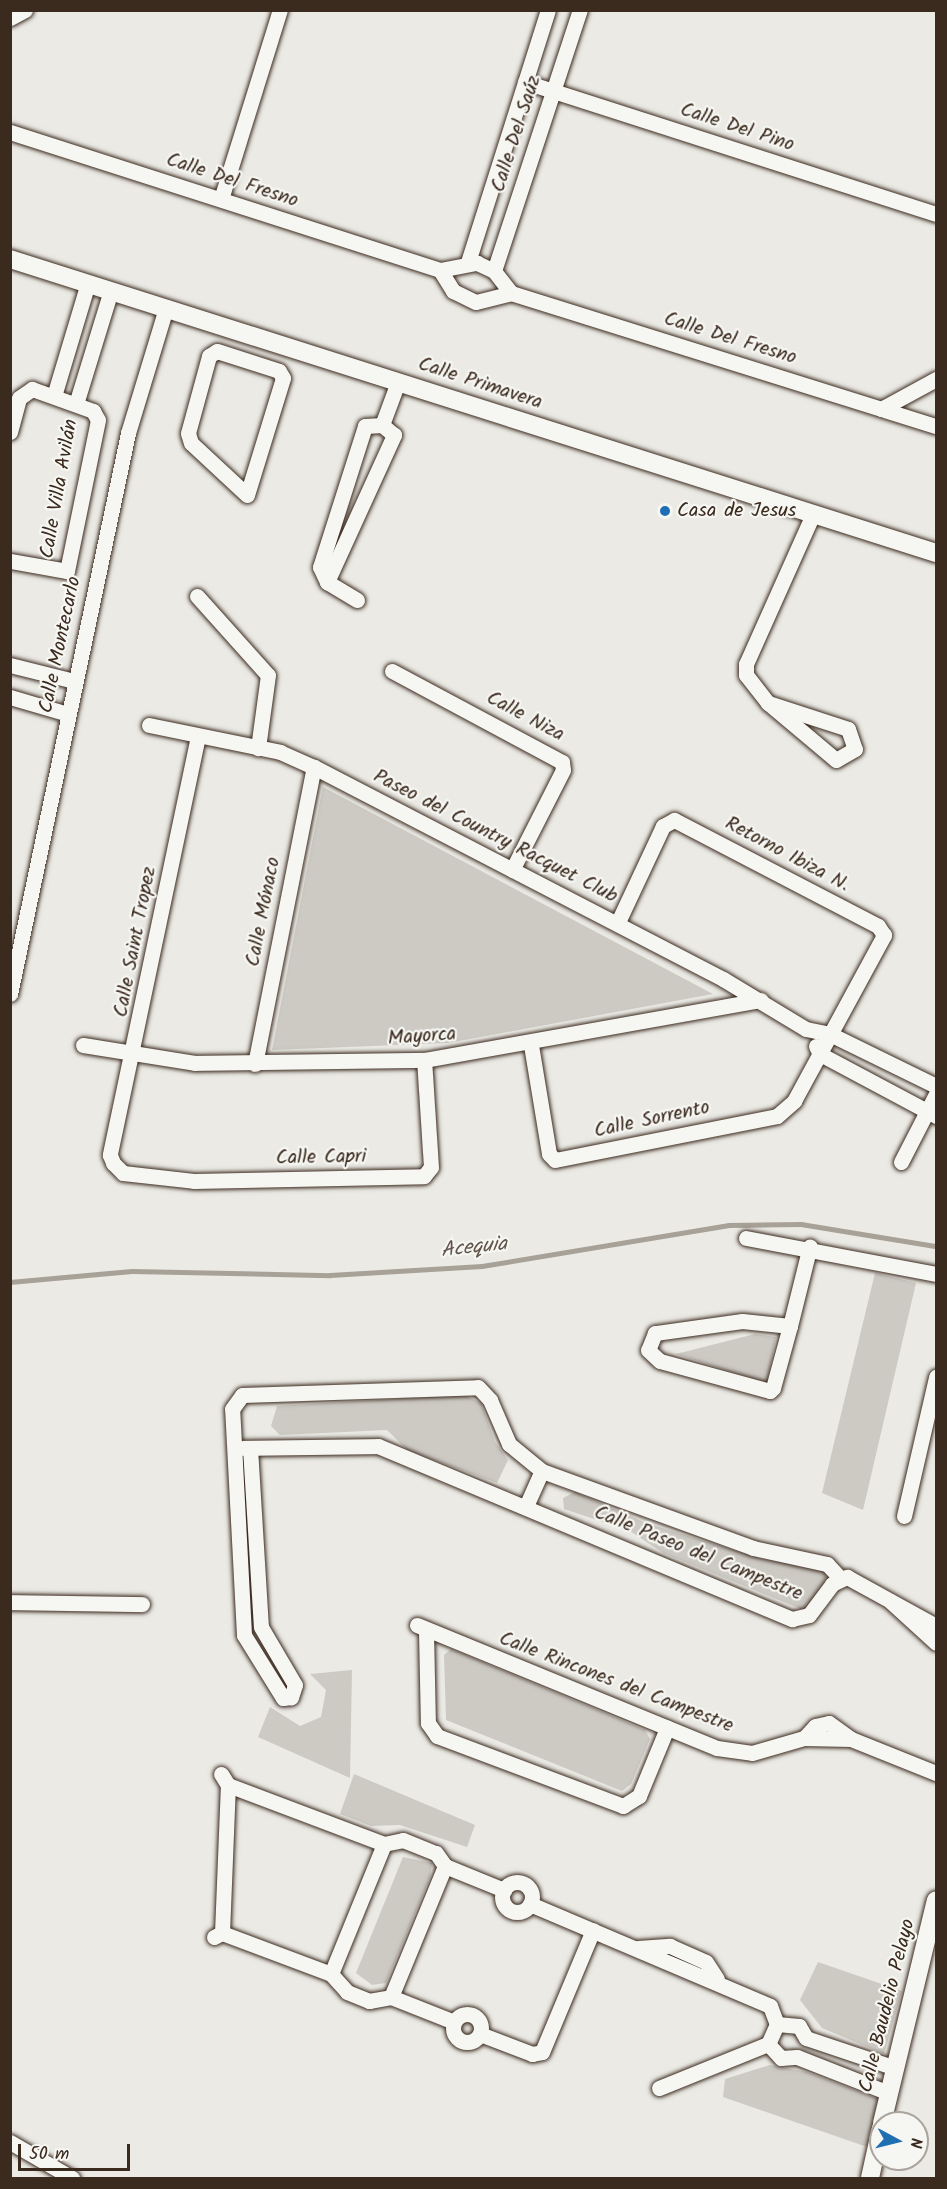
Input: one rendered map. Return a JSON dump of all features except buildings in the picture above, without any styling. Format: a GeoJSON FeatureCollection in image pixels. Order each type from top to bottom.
{"type":"FeatureCollection","features":[{"type":"Feature","properties":{"kind":"street"},"geometry":{"type":"LineString","coordinates":[[10,18],[25,10]]}},
{"type":"Feature","properties":{"kind":"street"},"geometry":{"type":"LineString","coordinates":[[221,199],[280,10]]}},
{"type":"Feature","properties":{"kind":"street","name":"Calle Del Saúz"},"geometry":{"type":"LineString","coordinates":[[468,262],[548,10]]}},
{"type":"Feature","properties":{"kind":"street","name":"Calle Del Saúz"},"geometry":{"type":"LineString","coordinates":[[494,271],[580,10]]}},
{"type":"Feature","properties":{"kind":"street","name":"Calle Del Pino"},"geometry":{"type":"LineString","coordinates":[[525,82],[936,214]]}},
{"type":"Feature","properties":{"kind":"street","name":"Calle Del Fresno"},"geometry":{"type":"LineString","coordinates":[[10,132],[441,270]]}},
{"type":"Feature","properties":{"kind":"street","name":"Calle Primavera"},"geometry":{"type":"LineString","coordinates":[[10,259],[936,553]]}},
{"type":"Feature","properties":{"kind":"street"},"geometry":{"type":"LineString","coordinates":[[468,262],[494,271],[510,293],[489,302],[464,298],[441,270],[468,262]]}},
{"type":"Feature","properties":{"kind":"street","name":"Calle Villa Avilán"},"geometry":{"type":"LineString","coordinates":[[54,396],[88,283]]}},
{"type":"Feature","properties":{"kind":"street","name":"Calle Villa Avilán"},"geometry":{"type":"LineString","coordinates":[[76,404],[111,290]]}},
{"type":"Feature","properties":{"kind":"street","name":"Calle Del Fresno"},"geometry":{"type":"LineString","coordinates":[[510,293],[936,426]]}},
{"type":"Feature","properties":{"kind":"street","name":"Calle Montecarlo"},"geometry":{"type":"LineString","coordinates":[[11,994],[74,681],[128,433],[166,308]]}},
{"type":"Feature","properties":{"kind":"street"},"geometry":{"type":"LineString","coordinates":[[247,360],[255,336]]}},
{"type":"Feature","properties":{"kind":"street"},"geometry":{"type":"LineString","coordinates":[[211,354],[247,360],[279,371],[283,378],[252,492],[245,495],[191,443],[188,426],[211,354]]}},
{"type":"Feature","properties":{"kind":"street"},"geometry":{"type":"LineString","coordinates":[[881,408],[936,379]]}},
{"type":"Feature","properties":{"kind":"street"},"geometry":{"type":"LineString","coordinates":[[382,425],[398,382]]}},
{"type":"Feature","properties":{"kind":"street","name":"Calle Villa Avilán"},"geometry":{"type":"LineString","coordinates":[[10,432],[22,394],[32,389],[93,411],[98,423],[70,567],[61,574],[10,561]]}},
{"type":"Feature","properties":{"kind":"street"},"geometry":{"type":"LineString","coordinates":[[327,582],[394,435],[382,425],[365,426],[320,567],[327,582],[357,600]]}},
{"type":"Feature","properties":{"kind":"street"},"geometry":{"type":"LineString","coordinates":[[768,703],[848,729],[855,749],[836,760],[768,703],[748,679],[746,664],[813,514]]}},
{"type":"Feature","properties":{"kind":"street"},"geometry":{"type":"LineString","coordinates":[[197,596],[268,675],[258,748]]}},
{"type":"Feature","properties":{"kind":"street"},"geometry":{"type":"LineString","coordinates":[[10,665],[74,681]]}},
{"type":"Feature","properties":{"kind":"street","name":"Calle Niza"},"geometry":{"type":"LineString","coordinates":[[392,671],[562,762],[563,770],[512,870]]}},
{"type":"Feature","properties":{"kind":"street"},"geometry":{"type":"LineString","coordinates":[[10,698],[68,714]]}},
{"type":"Feature","properties":{"kind":"street","name":"Paseo del Country Racquet Club"},"geometry":{"type":"LineString","coordinates":[[149,725],[258,748],[314,767],[761,1000],[806,1029],[830,1034],[936,1086]]}},
{"type":"Feature","properties":{"kind":"street","name":"Calle Saint Tropez"},"geometry":{"type":"LineString","coordinates":[[110,1155],[134,1054],[198,735]]}},
{"type":"Feature","properties":{"kind":"street","name":"Calle Mónaco"},"geometry":{"type":"LineString","coordinates":[[255,1064],[314,767]]}},
{"type":"Feature","properties":{"kind":"street","name":"Retorno Ibiza N."},"geometry":{"type":"LineString","coordinates":[[616,924],[663,826],[674,819],[882,930],[883,939],[830,1034]]}},
{"type":"Feature","properties":{"kind":"street","name":"Mayorca"},"geometry":{"type":"LineString","coordinates":[[83,1044],[134,1054],[255,1064],[424,1060],[531,1045],[761,1000]]}},
{"type":"Feature","properties":{"kind":"street","name":"Paseo del Country Racquet Club"},"geometry":{"type":"LineString","coordinates":[[806,1029],[820,1054]]}},
{"type":"Feature","properties":{"kind":"street","name":"Calle Sorrento"},"geometry":{"type":"LineString","coordinates":[[531,1045],[549,1154],[559,1160],[777,1116],[789,1108],[830,1034]]}},
{"type":"Feature","properties":{"kind":"street"},"geometry":{"type":"LineString","coordinates":[[820,1054],[932,1114]]}},
{"type":"Feature","properties":{"kind":"street","name":"Calle Capri"},"geometry":{"type":"LineString","coordinates":[[110,1155],[123,1173],[194,1181],[424,1176],[431,1167],[424,1060]]}},
{"type":"Feature","properties":{"kind":"street"},"geometry":{"type":"LineString","coordinates":[[901,1162],[932,1114],[936,1094]]}},
{"type":"Feature","properties":{"kind":"street"},"geometry":{"type":"LineString","coordinates":[[746,1238],[810,1246],[936,1274]]}},
{"type":"Feature","properties":{"kind":"street"},"geometry":{"type":"LineString","coordinates":[[790,1326],[742,1321],[655,1332],[648,1350],[660,1361],[767,1392],[773,1388],[790,1326],[810,1246]]}},
{"type":"Feature","properties":{"kind":"street"},"geometry":{"type":"LineString","coordinates":[[904,1516],[936,1377]]}},
{"type":"Feature","properties":{"kind":"street","name":"Calle Paseo del Campestre"},"geometry":{"type":"LineString","coordinates":[[242,1449],[238,1575],[244,1635],[275,1693],[287,1698],[294,1693],[294,1679],[261,1627],[258,1573],[242,1449],[232,1409],[242,1395],[472,1385],[490,1400],[509,1444],[542,1471],[753,1548],[827,1564],[840,1578],[860,1580],[927,1625],[936,1643]]}},
{"type":"Feature","properties":{"kind":"street","name":"Calle Paseo del Campestre"},"geometry":{"type":"LineString","coordinates":[[242,1449],[378,1446],[527,1504],[792,1619],[809,1615],[840,1578]]}},
{"type":"Feature","properties":{"kind":"street"},"geometry":{"type":"LineString","coordinates":[[527,1504],[542,1471]]}},
{"type":"Feature","properties":{"kind":"street"},"geometry":{"type":"LineString","coordinates":[[238,1575],[258,1573]]}},
{"type":"Feature","properties":{"kind":"street"},"geometry":{"type":"LineString","coordinates":[[10,1602],[142,1604]]}},
{"type":"Feature","properties":{"kind":"street","name":"Calle Rincones del Campestre"},"geometry":{"type":"LineString","coordinates":[[667,1728],[639,1796],[623,1806],[436,1736],[428,1723],[422,1628],[667,1728],[739,1753],[804,1738],[851,1738],[936,1773]]}},
{"type":"Feature","properties":{"kind":"street"},"geometry":{"type":"LineString","coordinates":[[592,1930],[542,2052],[532,2054],[480,2034],[473,2041],[460,2041],[454,2022],[391,1997],[369,2001],[347,1992],[331,1974],[218,1935],[224,1780],[384,1844],[403,1840],[435,1852],[445,1866],[504,1890],[508,1910],[520,1912],[530,1904],[638,1948],[670,1946],[706,1962],[717,1979],[770,2006],[777,2024],[768,2044],[659,2088]]}},
{"type":"Feature","properties":{"kind":"street"},"geometry":{"type":"LineString","coordinates":[[331,1974],[384,1844]]}},
{"type":"Feature","properties":{"kind":"street"},"geometry":{"type":"LineString","coordinates":[[391,1997],[445,1866]]}},
{"type":"Feature","properties":{"kind":"street","name":"Calle Baudelio Pelayo"},"geometry":{"type":"LineString","coordinates":[[885,2111],[895,2068],[931,1949],[936,1900]]}},
{"type":"Feature","properties":{"kind":"street"},"geometry":{"type":"LineString","coordinates":[[777,2024],[799,2026],[806,2038],[895,2068]]}},
{"type":"Feature","properties":{"kind":"street"},"geometry":{"type":"LineString","coordinates":[[797,2057],[806,2038]]}},
{"type":"Feature","properties":{"kind":"street"},"geometry":{"type":"LineString","coordinates":[[768,2044],[781,2058],[797,2057],[889,2093]]}},
{"type":"Feature","properties":{"kind":"street"},"geometry":{"type":"LineString","coordinates":[[10,2142],[72,2178]]}},
{"type":"Feature","properties":{"kind":"shaded area"},"geometry":{"type":"Polygon","coordinates":[[[323,786],[713,994],[448,1043],[272,1050],[323,786]]]}},
{"type":"Feature","properties":{"kind":"shaded area"},"geometry":{"type":"Polygon","coordinates":[[[875,1273],[916,1283],[863,1510],[822,1493],[875,1273]]]}},
{"type":"Feature","properties":{"kind":"shaded area"},"geometry":{"type":"Polygon","coordinates":[[[755,1334],[776,1337],[767,1383],[676,1354],[755,1334]]]}},
{"type":"Feature","properties":{"kind":"shaded area"},"geometry":{"type":"Polygon","coordinates":[[[464,1395],[481,1403],[495,1442],[508,1460],[497,1483],[407,1450],[387,1430],[280,1435],[271,1426],[277,1406],[464,1395]]]}},
{"type":"Feature","properties":{"kind":"shaded area"},"geometry":{"type":"Polygon","coordinates":[[[575,1492],[646,1523],[762,1559],[826,1570],[825,1581],[806,1611],[663,1553],[630,1531],[564,1509],[563,1498],[575,1492]]]}},
{"type":"Feature","properties":{"kind":"shaded area"},"geometry":{"type":"Polygon","coordinates":[[[451,1649],[645,1730],[650,1739],[631,1784],[622,1791],[446,1720],[444,1655],[451,1649]]]}},
{"type":"Feature","properties":{"kind":"shaded area"},"geometry":{"type":"Polygon","coordinates":[[[352,1670],[350,1778],[258,1737],[270,1707],[300,1726],[321,1717],[326,1690],[310,1674],[352,1670]]]}},
{"type":"Feature","properties":{"kind":"shaded area"},"geometry":{"type":"Polygon","coordinates":[[[354,1774],[475,1825],[467,1847],[400,1825],[371,1826],[340,1814],[354,1774]]]}},
{"type":"Feature","properties":{"kind":"shaded area"},"geometry":{"type":"Polygon","coordinates":[[[403,1857],[432,1863],[430,1877],[386,1983],[372,1985],[356,1973],[403,1857]]]}},
{"type":"Feature","properties":{"kind":"shaded area"},"geometry":{"type":"Polygon","coordinates":[[[818,1962],[902,1991],[884,2054],[822,2028],[800,2000],[818,1962]]]}},
{"type":"Feature","properties":{"kind":"shaded area"},"geometry":{"type":"Polygon","coordinates":[[[770,2065],[807,2072],[878,2099],[875,2111],[869,2111],[867,2147],[723,2097],[725,2079],[770,2065]]]}},
{"type":"Feature","properties":{"kind":"waterway","name":"Acequia"},"geometry":{"type":"LineString","coordinates":[[10,1282],[132,1271],[330,1275],[482,1266],[729,1225],[801,1224],[936,1246]]}},
{"type":"Feature","properties":{"kind":"place","name":"Casa de Jesus"},"geometry":{"type":"Point","coordinates":[665,511]}}]}
